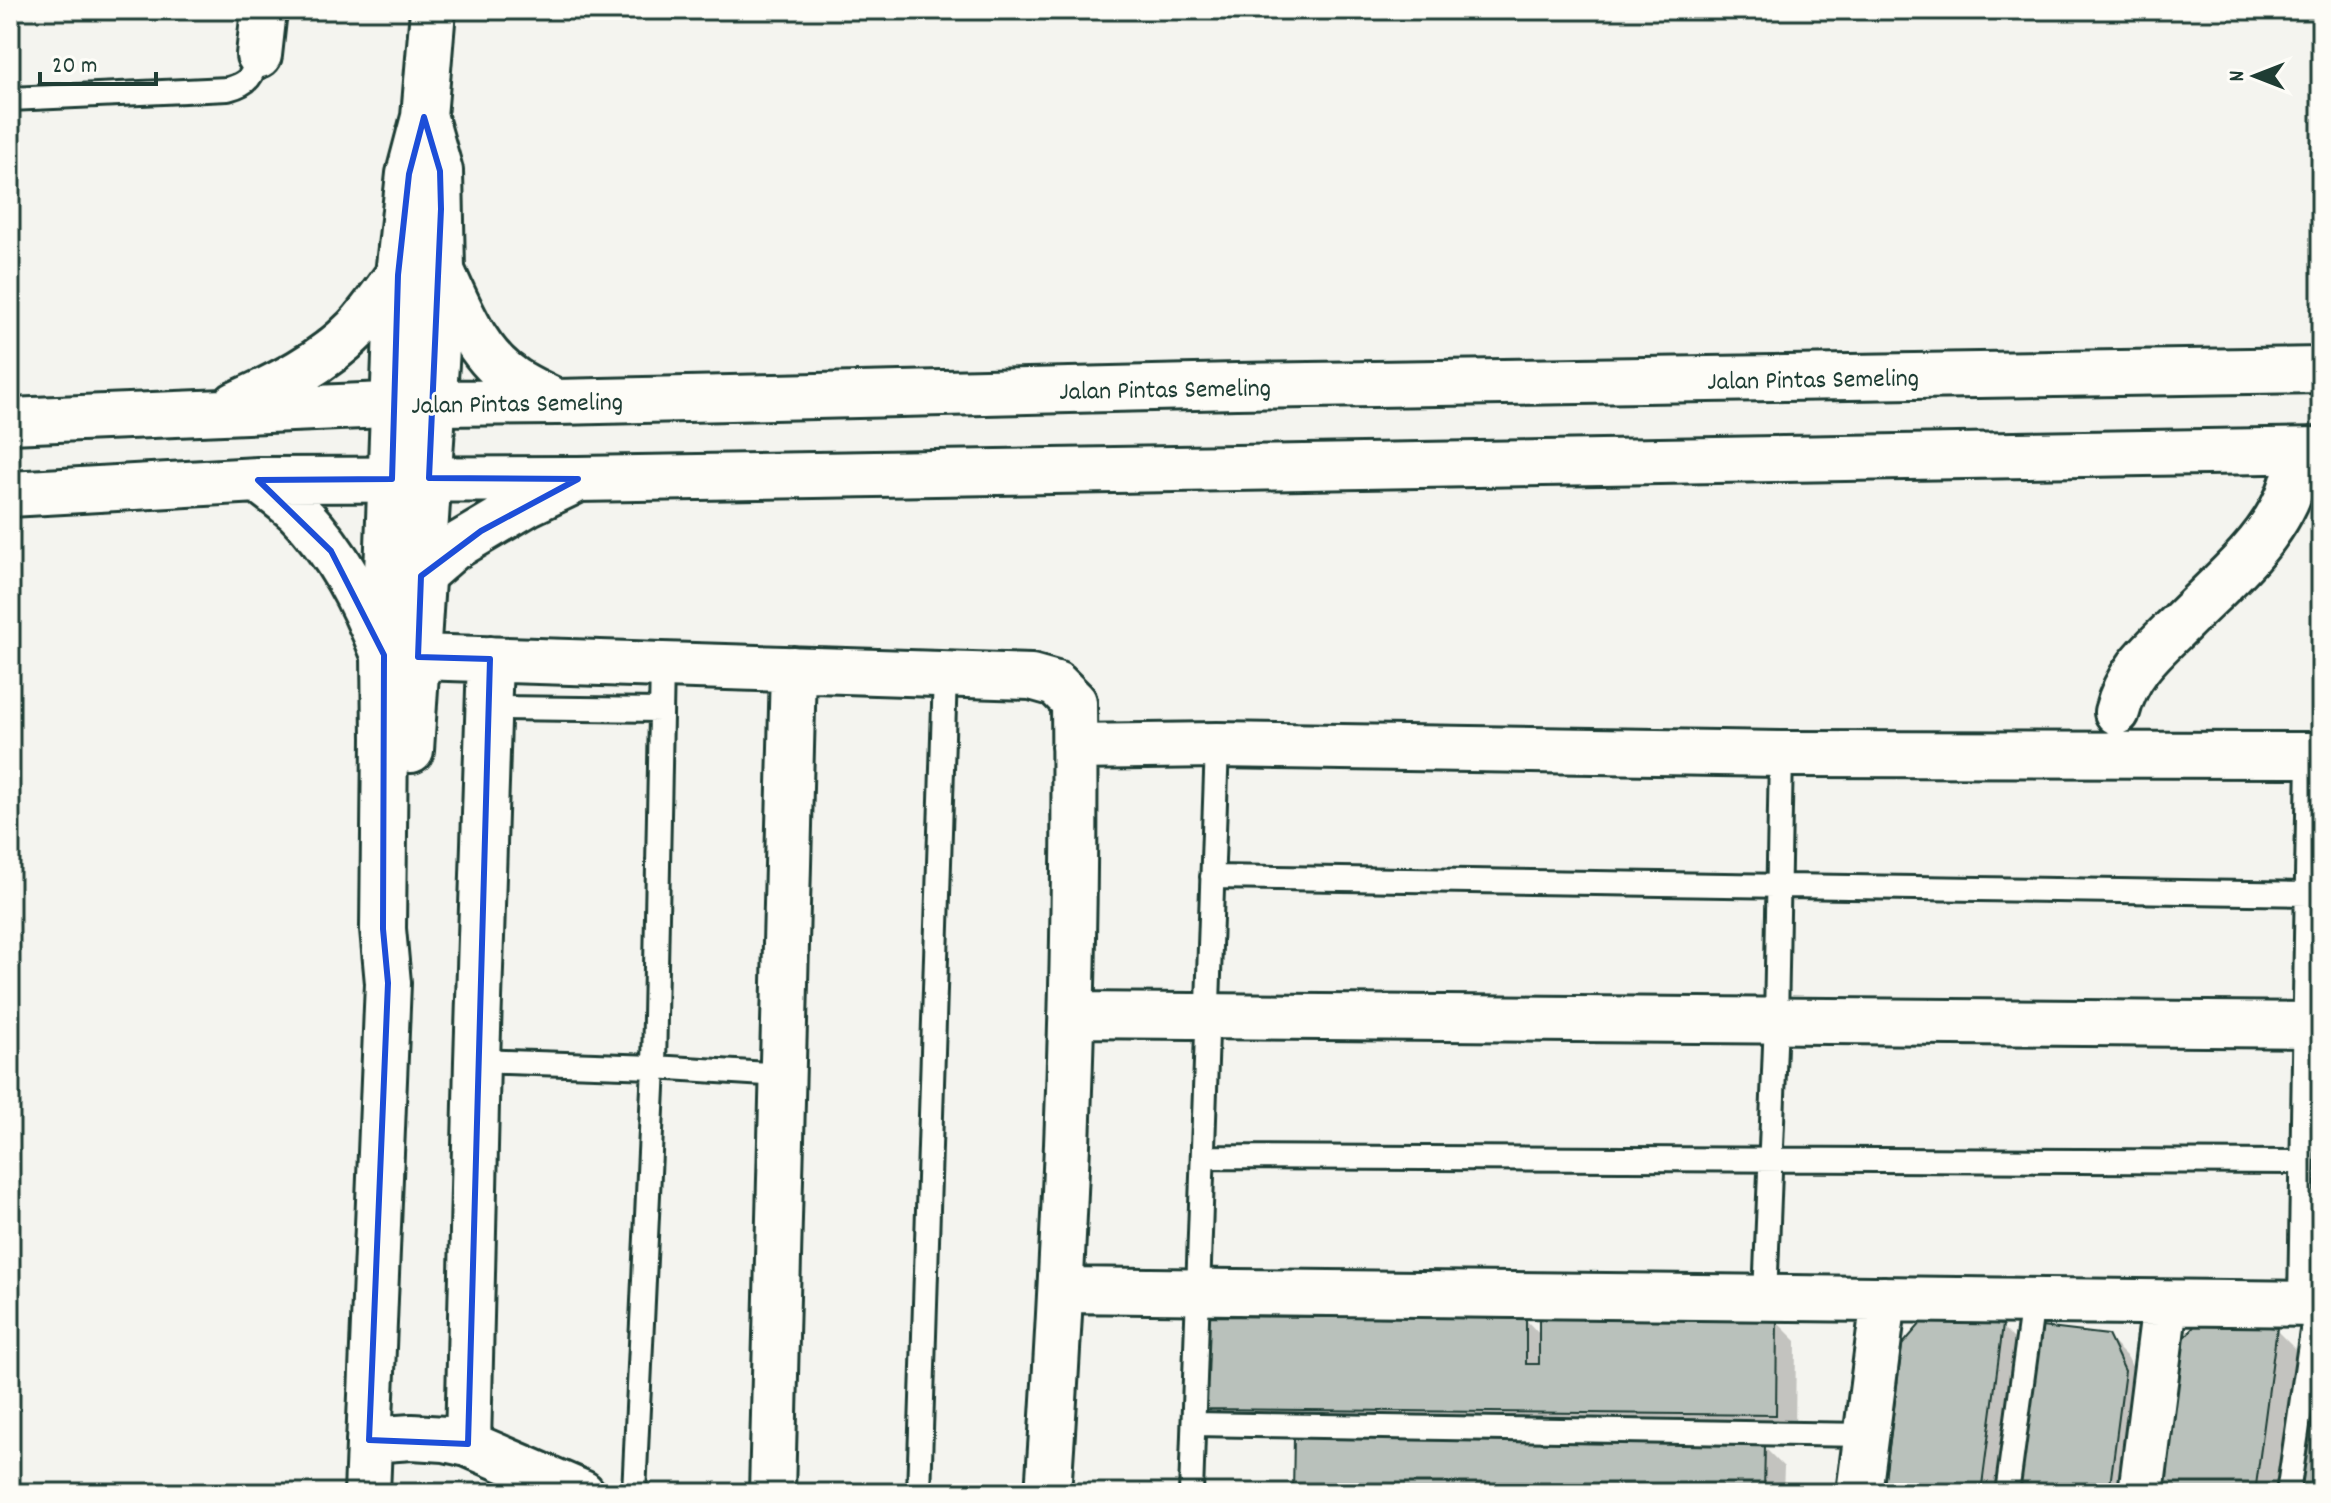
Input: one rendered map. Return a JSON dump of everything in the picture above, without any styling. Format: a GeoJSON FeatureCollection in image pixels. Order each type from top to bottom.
{"type":"FeatureCollection","features":[{"type":"Feature","properties":{"kind":"street"},"geometry":{"type":"LineString","coordinates":[[259,55],[264,10]]}},
{"type":"Feature","properties":{"kind":"street"},"geometry":{"type":"LineString","coordinates":[[401,656],[413,403],[398,275],[409,174],[424,117],[433,10]]}},
{"type":"Feature","properties":{"kind":"street"},"geometry":{"type":"LineString","coordinates":[[413,403],[442,271],[440,171],[424,117]]}},
{"type":"Feature","properties":{"kind":"street"},"geometry":{"type":"LineString","coordinates":[[442,271],[467,324],[485,352],[513,379],[557,402]]}},
{"type":"Feature","properties":{"kind":"street"},"geometry":{"type":"LineString","coordinates":[[219,411],[269,390],[317,362],[356,329],[398,275]]}},
{"type":"Feature","properties":{"kind":"street","name":"Jalan Pintas Semeling"},"geometry":{"type":"LineString","coordinates":[[10,421],[413,403],[1236,386],[2321,370]]}},
{"type":"Feature","properties":{"kind":"street"},"geometry":{"type":"LineString","coordinates":[[10,494],[258,480],[578,479],[2311,451],[2281,511],[2248,556],[2138,665],[2121,695],[2117,712]]}},
{"type":"Feature","properties":{"kind":"street"},"geometry":{"type":"LineString","coordinates":[[367,1493],[388,983],[383,929],[385,738],[421,576],[410,478]]}},
{"type":"Feature","properties":{"kind":"street"},"geometry":{"type":"LineString","coordinates":[[421,576],[453,548],[527,504],[578,479]]}},
{"type":"Feature","properties":{"kind":"street"},"geometry":{"type":"LineString","coordinates":[[258,480],[297,511],[331,551],[367,612],[401,656]]}},
{"type":"Feature","properties":{"kind":"street"},"geometry":{"type":"LineString","coordinates":[[401,656],[1031,677],[1056,684],[1074,702],[1071,1015],[1062,1290],[1048,1493]]}},
{"type":"Feature","properties":{"kind":"street"},"geometry":{"type":"LineString","coordinates":[[468,1444],[490,659]]}},
{"type":"Feature","properties":{"kind":"street"},"geometry":{"type":"LineString","coordinates":[[772,1493],[793,669]]}},
{"type":"Feature","properties":{"kind":"street"},"geometry":{"type":"LineString","coordinates":[[1074,747],[1217,745],[1781,754],[2315,755]]}},
{"type":"Feature","properties":{"kind":"street"},"geometry":{"type":"LineString","coordinates":[[1071,1015],[2313,1025]]}},
{"type":"Feature","properties":{"kind":"street"},"geometry":{"type":"LineString","coordinates":[[1062,1290],[2313,1304]]}},
{"type":"Feature","properties":{"kind":"street"},"geometry":{"type":"LineString","coordinates":[[1859,1493],[1884,1299]]}},
{"type":"Feature","properties":{"kind":"street"},"geometry":{"type":"LineString","coordinates":[[2141,1493],[2165,1303]]}},
{"type":"Feature","properties":{"kind":"street"},"geometry":{"type":"LineString","coordinates":[[369,1440],[412,1437],[468,1444],[582,1493]]}},
{"type":"Feature","properties":{"kind":"lane"},"geometry":{"type":"LineString","coordinates":[[10,99],[228,89],[243,85],[253,74],[259,55]]}},
{"type":"Feature","properties":{"kind":"lane"},"geometry":{"type":"LineString","coordinates":[[634,1493],[654,1067],[662,665]]}},
{"type":"Feature","properties":{"kind":"lane"},"geometry":{"type":"LineString","coordinates":[[919,1493],[945,674]]}},
{"type":"Feature","properties":{"kind":"lane"},"geometry":{"type":"LineString","coordinates":[[489,708],[661,710]]}},
{"type":"Feature","properties":{"kind":"lane"},"geometry":{"type":"LineString","coordinates":[[1191,1493],[1217,745]]}},
{"type":"Feature","properties":{"kind":"lane"},"geometry":{"type":"LineString","coordinates":[[1765,1298],[1772,1159],[1781,754]]}},
{"type":"Feature","properties":{"kind":"lane"},"geometry":{"type":"LineString","coordinates":[[2288,1493],[2313,1304],[2302,1162],[2313,1025],[2307,894],[2315,755]]}},
{"type":"Feature","properties":{"kind":"lane"},"geometry":{"type":"LineString","coordinates":[[1212,877],[2307,894]]}},
{"type":"Feature","properties":{"kind":"lane"},"geometry":{"type":"LineString","coordinates":[[477,1061],[783,1075]]}},
{"type":"Feature","properties":{"kind":"lane"},"geometry":{"type":"LineString","coordinates":[[1203,1157],[2302,1162]]}},
{"type":"Feature","properties":{"kind":"lane"},"geometry":{"type":"LineString","coordinates":[[2007,1493],[2033,1301]]}},
{"type":"Feature","properties":{"kind":"lane"},"geometry":{"type":"LineString","coordinates":[[1194,1424],[1867,1435]]}},
{"type":"Feature","properties":{"kind":"highlighted area"},"geometry":{"type":"Polygon","coordinates":[[[424,117],[440,171],[441,209],[429,478],[578,479],[481,531],[421,576],[418,657],[490,659],[468,1444],[369,1440],[388,983],[383,929],[384,655],[331,551],[258,480],[392,479],[398,275],[409,174],[424,117]]]}},
{"type":"Feature","properties":{"kind":"building"},"geometry":{"type":"Polygon","coordinates":[[[1928,1315],[2003,1325],[1981,1493],[1883,1493],[1902,1345],[1928,1315]]]}},
{"type":"Feature","properties":{"kind":"building"},"geometry":{"type":"Polygon","coordinates":[[[1205,1316],[1526,1318],[1526,1364],[1539,1364],[1539,1317],[1777,1319],[1776,1415],[1204,1409],[1205,1316]]]}},
{"type":"Feature","properties":{"kind":"building"},"geometry":{"type":"Polygon","coordinates":[[[2202,1317],[2277,1328],[2255,1493],[2156,1493],[2176,1348],[2202,1317]]]}},
{"type":"Feature","properties":{"kind":"building"},"geometry":{"type":"Polygon","coordinates":[[[2033,1326],[2108,1335],[2125,1371],[2109,1493],[2011,1493],[2033,1326]]]}},
{"type":"Feature","properties":{"kind":"building"},"geometry":{"type":"Polygon","coordinates":[[[2321,1327],[2321,1493],[2295,1493],[2321,1327]]]}},
{"type":"Feature","properties":{"kind":"building"},"geometry":{"type":"Polygon","coordinates":[[[1294,1436],[1765,1445],[1764,1493],[1293,1493],[1294,1436]]]}}]}
